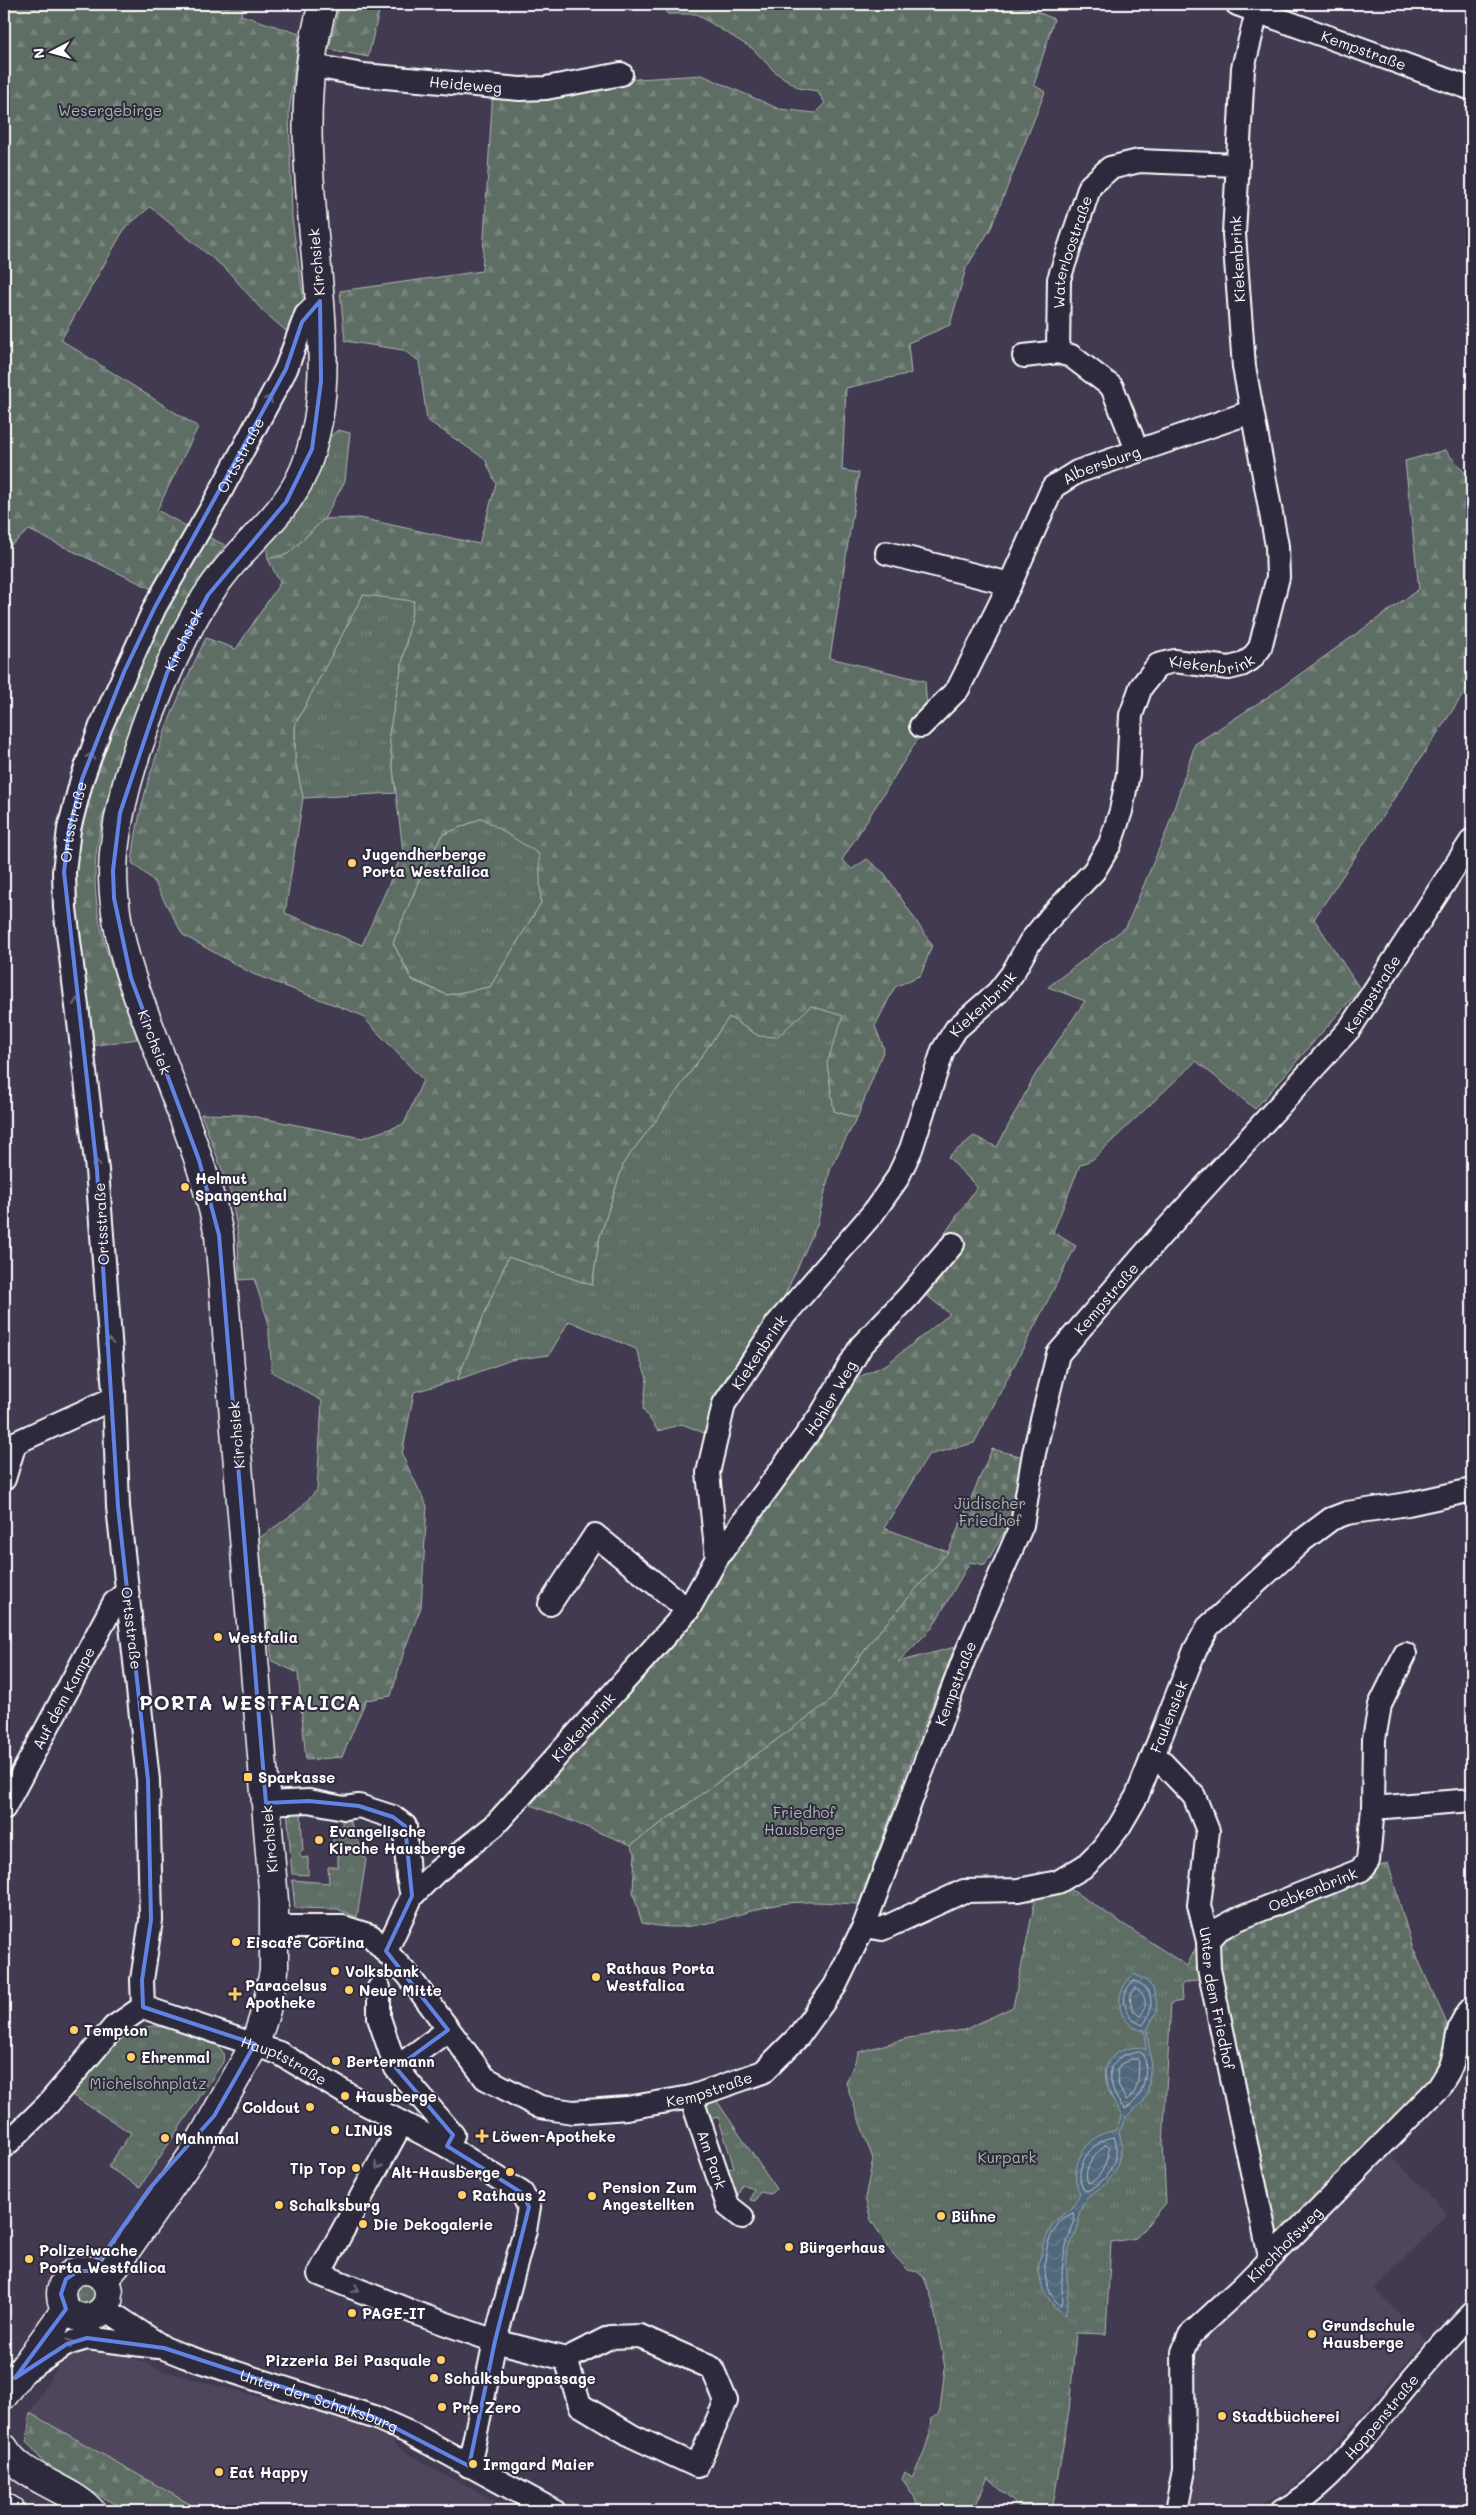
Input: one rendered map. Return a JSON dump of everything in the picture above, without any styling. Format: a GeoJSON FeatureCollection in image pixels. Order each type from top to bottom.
{"type":"FeatureCollection","features":[{"type":"Feature","properties":{"kind":"main road","name":"Kirchsiek"},"geometry":{"type":"LineString","coordinates":[[98,2276],[192,2156],[255,2044],[266,2010],[274,1971],[275,1927],[266,1803],[219,1235],[199,1160],[124,955],[114,898],[113,870],[120,813],[130,778],[146,727],[185,635],[208,594],[228,568],[286,502],[301,477],[312,449],[318,416],[322,334],[311,202],[307,124],[309,65],[323,4]]}},
{"type":"Feature","properties":{"kind":"main road"},"geometry":{"type":"LineString","coordinates":[[78,2271],[98,2276],[109,2294],[104,2308],[99,2314],[85,2318],[78,2317],[66,2309],[61,2294],[66,2279],[78,2271]]}},
{"type":"Feature","properties":{"kind":"main road"},"geometry":{"type":"LineString","coordinates":[[10,2386],[66,2309]]}},
{"type":"Feature","properties":{"kind":"main road"},"geometry":{"type":"LineString","coordinates":[[4,2448],[8,2456],[30,2472],[79,2499],[91,2511]]}},
{"type":"Feature","properties":{"kind":"main road"},"geometry":{"type":"LineString","coordinates":[[4,2478],[29,2486],[73,2511]]}},
{"type":"Feature","properties":{"kind":"main road"},"geometry":{"type":"LineString","coordinates":[[4,2507],[11,2511]]}},
{"type":"Feature","properties":{"kind":"street","name":"Kempstraße"},"geometry":{"type":"LineString","coordinates":[[1251,6],[1472,89]]}},
{"type":"Feature","properties":{"kind":"street","name":"Kiekenbrink"},"geometry":{"type":"LineString","coordinates":[[386,1950],[412,1896],[435,1873],[494,1826],[688,1610],[717,1558],[708,1473],[724,1404],[777,1324],[873,1213],[897,1179],[911,1149],[937,1064],[943,1050],[956,1030],[998,992],[1012,974],[1030,942],[1052,915],[1094,871],[1110,844],[1121,811],[1128,774],[1131,715],[1141,687],[1158,665],[1174,661],[1229,668],[1246,662],[1260,648],[1278,577],[1277,546],[1244,367],[1234,234],[1236,165],[1243,68],[1251,6]]}},
{"type":"Feature","properties":{"kind":"street","name":"Heideweg"},"geometry":{"type":"LineString","coordinates":[[309,65],[363,75],[520,89],[546,88],[621,74]]}},
{"type":"Feature","properties":{"kind":"street","name":"Waterloostraße"},"geometry":{"type":"LineString","coordinates":[[1058,352],[1058,279],[1090,186],[1110,168],[1139,161],[1236,165]]}},
{"type":"Feature","properties":{"kind":"street","name":"Ortsstraße"},"geometry":{"type":"LineString","coordinates":[[143,2007],[142,1980],[151,1920],[151,1857],[147,1770],[118,1507],[114,1398],[97,1170],[65,908],[64,872],[69,829],[82,779],[124,672],[155,607],[215,502],[286,368],[302,322],[320,301]]}},
{"type":"Feature","properties":{"kind":"street"},"geometry":{"type":"LineString","coordinates":[[1024,356],[1058,352],[1071,356],[1112,387],[1137,450]]}},
{"type":"Feature","properties":{"kind":"street","name":"Albersburg"},"geometry":{"type":"LineString","coordinates":[[921,726],[958,689],[1010,584],[1053,487],[1077,472],[1251,412]]}},
{"type":"Feature","properties":{"kind":"street"},"geometry":{"type":"LineString","coordinates":[[887,553],[1010,584]]}},
{"type":"Feature","properties":{"kind":"street","name":"Kempstraße"},"geometry":{"type":"LineString","coordinates":[[275,1927],[343,1927],[371,1936],[408,1975],[485,2078],[540,2106],[573,2112],[627,2108],[691,2097],[763,2072],[798,2037],[835,1986],[864,1926],[965,1656],[1022,1525],[1034,1453],[1058,1354],[1161,1235],[1350,1028],[1472,840]]}},
{"type":"Feature","properties":{"kind":"street","name":"Hohler Weg"},"geometry":{"type":"LineString","coordinates":[[717,1558],[821,1415],[861,1346],[908,1297],[953,1244]]}},
{"type":"Feature","properties":{"kind":"street"},"geometry":{"type":"LineString","coordinates":[[4,1479],[14,1443],[114,1398]]}},
{"type":"Feature","properties":{"kind":"street","name":"Faulensiek"},"geometry":{"type":"LineString","coordinates":[[864,1926],[882,1929],[964,1891],[1019,1890],[1058,1882],[1085,1866],[1101,1850],[1119,1826],[1137,1796],[1155,1755],[1195,1650],[1208,1628],[1302,1540],[1331,1519],[1347,1513],[1408,1504],[1472,1490]]}},
{"type":"Feature","properties":{"kind":"street"},"geometry":{"type":"LineString","coordinates":[[550,1604],[595,1535],[688,1610]]}},
{"type":"Feature","properties":{"kind":"street","name":"Auf dem Kampe"},"geometry":{"type":"LineString","coordinates":[[4,1808],[114,1603],[127,1592]]}},
{"type":"Feature","properties":{"kind":"street","name":"Oebkenbrink"},"geometry":{"type":"LineString","coordinates":[[1208,1941],[1219,1929],[1238,1919],[1361,1870],[1368,1860],[1373,1808],[1374,1739],[1380,1705],[1406,1654]]}},
{"type":"Feature","properties":{"kind":"street","name":"Unter dem Friedhof"},"geometry":{"type":"LineString","coordinates":[[1155,1755],[1194,1796],[1208,1831],[1199,1905],[1208,1941],[1209,1969],[1270,2257]]}},
{"type":"Feature","properties":{"kind":"street"},"geometry":{"type":"LineString","coordinates":[[1373,1808],[1472,1800]]}},
{"type":"Feature","properties":{"kind":"street"},"geometry":{"type":"LineString","coordinates":[[266,1803],[309,1801],[344,1808],[359,1806],[393,1817],[405,1826],[408,1876],[412,1896]]}},
{"type":"Feature","properties":{"kind":"street"},"geometry":{"type":"LineString","coordinates":[[379,1988],[379,2018],[396,2068],[453,2135],[447,2146]]}},
{"type":"Feature","properties":{"kind":"street"},"geometry":{"type":"LineString","coordinates":[[4,2147],[48,2104],[114,2028],[143,2007]]}},
{"type":"Feature","properties":{"kind":"street","name":"Hauptstraße"},"geometry":{"type":"LineString","coordinates":[[143,2007],[279,2053],[401,2124],[447,2146],[522,2193],[529,2207],[525,2230],[495,2340],[470,2466]]}},
{"type":"Feature","properties":{"kind":"street","name":"Kirchhofsweg"},"geometry":{"type":"LineString","coordinates":[[1176,2511],[1184,2470],[1183,2352],[1190,2336],[1243,2286],[1439,2088],[1452,2064],[1458,2031],[1463,2018],[1472,2008]]}},
{"type":"Feature","properties":{"kind":"street"},"geometry":{"type":"LineString","coordinates":[[396,2068],[448,2030]]}},
{"type":"Feature","properties":{"kind":"street","name":"Am Park"},"geometry":{"type":"LineString","coordinates":[[691,2097],[728,2206],[742,2217]]}},
{"type":"Feature","properties":{"kind":"street"},"geometry":{"type":"LineString","coordinates":[[401,2124],[319,2274],[418,2314],[495,2340],[566,2359],[610,2337],[640,2336],[712,2368],[726,2401],[697,2466],[632,2436],[580,2405],[566,2359]]}},
{"type":"Feature","properties":{"kind":"street","name":"Unter der Schalksburg"},"geometry":{"type":"LineString","coordinates":[[104,2308],[164,2348]]}},
{"type":"Feature","properties":{"kind":"street","name":"Hoppenstraße"},"geometry":{"type":"LineString","coordinates":[[1282,2511],[1298,2503],[1332,2473],[1442,2344],[1472,2313]]}},
{"type":"Feature","properties":{"kind":"street","name":"Unter der Schalksburg"},"geometry":{"type":"LineString","coordinates":[[10,2386],[75,2341],[104,2339],[164,2348],[374,2417],[412,2434],[470,2466]]}},
{"type":"Feature","properties":{"kind":"street"},"geometry":{"type":"LineString","coordinates":[[470,2466],[554,2511]]}},
{"type":"Feature","properties":{"kind":"highlighted area"},"geometry":{"type":"Polygon","coordinates":[[[320,301],[321,381],[312,449],[286,502],[208,595],[167,673],[120,813],[113,870],[114,898],[131,978],[199,1160],[219,1235],[266,1803],[309,1801],[359,1806],[393,1817],[405,1826],[412,1896],[386,1951],[448,2030],[396,2068],[453,2135],[447,2146],[522,2193],[529,2207],[495,2341],[469,2466],[374,2417],[164,2348],[87,2338],[67,2344],[15,2378],[66,2309],[61,2294],[66,2279],[78,2271],[92,2271],[150,2188],[214,2116],[255,2044],[143,2007],[142,1980],[151,1920],[148,1780],[118,1507],[97,1170],[64,872],[69,829],[82,779],[124,672],[155,607],[286,369],[302,322],[320,301]]]}},
{"type":"Feature","properties":{"kind":"shaded area","name":"Grundschule Hausberge"},"geometry":{"type":"Polygon","coordinates":[[[1385,2149],[1448,2214],[1375,2289],[1426,2340],[1322,2461],[1291,2489],[1248,2511],[1187,2511],[1190,2371],[1197,2340],[1385,2149]]]}},
{"type":"Feature","properties":{"kind":"shaded area"},"geometry":{"type":"Polygon","coordinates":[[[96,2348],[129,2356],[163,2371],[326,2415],[394,2439],[394,2445],[437,2471],[515,2511],[202,2511],[30,2413],[58,2366],[66,2359],[83,2350],[96,2348]]]}},
{"type":"Feature","properties":{"kind":"green space","name":"Wesergebirge"},"geometry":{"type":"Polygon","coordinates":[[[4,4],[243,4],[241,15],[299,34],[289,113],[292,218],[304,303],[293,337],[262,310],[227,270],[150,207],[125,228],[61,340],[198,427],[157,510],[193,530],[158,592],[29,530],[4,551],[4,4]]]}},
{"type":"Feature","properties":{"kind":"green space"},"geometry":{"type":"Polygon","coordinates":[[[340,4],[381,4],[368,57],[329,49],[340,4]]]}},
{"type":"Feature","properties":{"kind":"green space"},"geometry":{"type":"Polygon","coordinates":[[[665,4],[1019,4],[1054,19],[1034,85],[1045,92],[991,228],[966,268],[950,325],[908,343],[911,373],[846,388],[842,470],[859,473],[830,658],[925,681],[928,723],[842,860],[852,869],[867,859],[885,874],[932,945],[921,975],[895,987],[875,1026],[884,1049],[857,1118],[834,1111],[827,1063],[843,1016],[811,1006],[777,1037],[759,1036],[729,1017],[660,1115],[624,1162],[600,1236],[592,1285],[508,1257],[457,1380],[414,1392],[402,1455],[427,1506],[421,1607],[404,1651],[391,1696],[366,1700],[342,1757],[306,1760],[298,1673],[272,1661],[258,1539],[297,1511],[317,1490],[322,1401],[272,1372],[268,1321],[254,1279],[239,1280],[238,1235],[231,1194],[201,1114],[246,1115],[362,1138],[404,1124],[423,1080],[361,1015],[253,974],[183,935],[153,880],[132,863],[142,804],[159,747],[181,692],[206,638],[236,649],[280,583],[268,559],[288,554],[324,519],[360,518],[479,544],[496,484],[485,459],[427,420],[419,361],[403,350],[345,341],[340,291],[482,271],[493,88],[702,75],[779,109],[815,113],[825,103],[817,91],[799,88],[775,72],[753,49],[696,14],[667,14],[665,4]],[[363,595],[295,725],[295,759],[303,798],[285,913],[362,945],[403,852],[389,734],[414,601],[363,595]],[[482,818],[442,835],[422,873],[393,943],[412,980],[447,995],[490,987],[541,903],[539,854],[482,818]]]}},
{"type":"Feature","properties":{"kind":"green space"},"geometry":{"type":"Polygon","coordinates":[[[338,430],[350,433],[345,481],[324,519],[288,554],[268,559],[266,540],[309,485],[328,438],[338,430]]]}},
{"type":"Feature","properties":{"kind":"green space"},"geometry":{"type":"Polygon","coordinates":[[[1445,450],[1472,481],[1472,681],[1314,919],[1360,989],[1255,1109],[1196,1061],[1093,1159],[1080,1165],[1053,1232],[1076,1246],[974,1443],[928,1455],[884,1528],[948,1552],[872,1640],[829,1702],[631,1845],[531,1805],[687,1623],[742,1534],[844,1393],[857,1378],[887,1364],[950,1314],[919,1289],[959,1247],[945,1233],[977,1187],[948,1157],[974,1136],[997,1147],[1035,1075],[1085,1001],[1048,987],[1126,927],[1167,830],[1195,744],[1268,697],[1419,589],[1405,461],[1445,450]]]}},
{"type":"Feature","properties":{"kind":"green space"},"geometry":{"type":"Polygon","coordinates":[[[202,534],[225,545],[187,601],[156,660],[143,691],[111,786],[96,856],[95,879],[99,920],[116,980],[137,1039],[91,1046],[78,964],[72,848],[95,754],[202,534]]]}},
{"type":"Feature","properties":{"kind":"green space"},"geometry":{"type":"Polygon","coordinates":[[[363,594],[414,601],[389,734],[396,793],[303,798],[295,759],[295,725],[363,594]]]}},
{"type":"Feature","properties":{"kind":"green space"},"geometry":{"type":"Polygon","coordinates":[[[482,818],[540,854],[541,903],[490,987],[447,995],[412,979],[393,943],[422,873],[442,835],[482,818]]]}},
{"type":"Feature","properties":{"kind":"green space"},"geometry":{"type":"Polygon","coordinates":[[[811,1006],[844,1016],[828,1063],[834,1111],[857,1118],[831,1167],[817,1225],[773,1321],[721,1391],[704,1433],[682,1424],[658,1431],[643,1409],[647,1378],[636,1349],[569,1321],[549,1355],[511,1360],[457,1380],[508,1257],[592,1285],[600,1236],[624,1162],[660,1115],[729,1017],[759,1036],[811,1006]]]}},
{"type":"Feature","properties":{"kind":"green space","name":"Friedhof Hausberge"},"geometry":{"type":"Polygon","coordinates":[[[992,1449],[1024,1457],[1013,1517],[985,1565],[970,1562],[932,1628],[898,1662],[955,1647],[915,1748],[859,1904],[814,1902],[781,1904],[693,1926],[660,1926],[642,1923],[633,1892],[635,1853],[631,1845],[829,1702],[872,1640],[948,1552],[992,1449]]]}},
{"type":"Feature","properties":{"kind":"green space"},"geometry":{"type":"Polygon","coordinates":[[[287,1807],[311,1811],[306,1814],[303,1813],[301,1817],[303,1851],[299,1854],[302,1858],[308,1857],[308,1875],[292,1874],[287,1807]]]}},
{"type":"Feature","properties":{"kind":"green space"},"geometry":{"type":"Polygon","coordinates":[[[348,1816],[366,1860],[357,1917],[337,1909],[295,1908],[292,1880],[329,1883],[328,1867],[338,1867],[338,1852],[333,1851],[333,1828],[342,1828],[342,1817],[348,1816]]]}},
{"type":"Feature","properties":{"kind":"green space"},"geometry":{"type":"Polygon","coordinates":[[[1388,1863],[1412,1946],[1447,2024],[1440,2066],[1426,2090],[1275,2243],[1215,1958],[1218,1946],[1240,1924],[1388,1863]]]}},
{"type":"Feature","properties":{"kind":"green space","name":"Kurpark"},"geometry":{"type":"Polygon","coordinates":[[[1064,1885],[1187,1966],[1198,1943],[1205,1978],[1184,1983],[1181,1986],[1182,2001],[1171,2003],[1163,2144],[1166,2203],[1136,2238],[1111,2242],[1106,2334],[1076,2333],[1069,2411],[1052,2511],[1023,2511],[988,2478],[973,2511],[919,2511],[914,2496],[902,2479],[905,2472],[912,2478],[927,2441],[932,2418],[938,2415],[945,2368],[932,2299],[924,2278],[918,2272],[908,2270],[893,2254],[871,2220],[865,2198],[873,2159],[846,2083],[859,2052],[908,2038],[964,2030],[1013,2007],[1037,1891],[1064,1885]]]}},
{"type":"Feature","properties":{"kind":"green space","name":"Michelsohnplatz"},"geometry":{"type":"Polygon","coordinates":[[[153,2026],[178,2031],[206,2040],[221,2049],[224,2058],[140,2187],[108,2167],[131,2133],[70,2094],[106,2052],[128,2035],[140,2029],[153,2026]]]}},
{"type":"Feature","properties":{"kind":"green space"},"geometry":{"type":"Polygon","coordinates":[[[717,2101],[776,2189],[770,2194],[760,2192],[755,2201],[750,2200],[754,2189],[742,2185],[738,2195],[734,2194],[721,2171],[734,2167],[718,2117],[706,2120],[703,2110],[708,2104],[717,2101]]]}},
{"type":"Feature","properties":{"kind":"green space"},"geometry":{"type":"Polygon","coordinates":[[[81,2284],[89,2284],[95,2290],[95,2298],[89,2304],[81,2304],[75,2298],[75,2290],[81,2284]]]}},
{"type":"Feature","properties":{"kind":"green space"},"geometry":{"type":"Polygon","coordinates":[[[30,2413],[202,2511],[127,2511],[46,2466],[27,2441],[30,2413]]]}},
{"type":"Feature","properties":{"kind":"water"},"geometry":{"type":"Polygon","coordinates":[[[1134,1974],[1145,1980],[1153,1988],[1156,1998],[1157,2011],[1147,2030],[1151,2061],[1148,2092],[1143,2102],[1126,2117],[1119,2132],[1122,2145],[1116,2170],[1107,2183],[1087,2197],[1079,2213],[1079,2224],[1067,2257],[1068,2301],[1065,2315],[1054,2306],[1043,2290],[1038,2268],[1043,2245],[1053,2223],[1073,2207],[1080,2193],[1077,2185],[1076,2169],[1082,2153],[1100,2135],[1116,2130],[1122,2115],[1108,2089],[1106,2070],[1108,2062],[1114,2055],[1127,2049],[1138,2047],[1146,2050],[1145,2031],[1135,2028],[1128,2022],[1120,2007],[1122,1990],[1134,1974]]]}},
{"type":"Feature","properties":{"kind":"place","name":"Jugendherberge Porta Westfalica"},"geometry":{"type":"Point","coordinates":[352,863]}},
{"type":"Feature","properties":{"kind":"place","name":"Helmut Spangenthal"},"geometry":{"type":"Point","coordinates":[185,1187]}},
{"type":"Feature","properties":{"kind":"place","name":"Westfalia"},"geometry":{"type":"Point","coordinates":[218,1637]}},
{"type":"Feature","properties":{"kind":"place","name":"Sparkasse"},"geometry":{"type":"Point","coordinates":[248,1777]}},
{"type":"Feature","properties":{"kind":"place","name":"Evangelische Kirche Hausberge"},"geometry":{"type":"Point","coordinates":[319,1840]}},
{"type":"Feature","properties":{"kind":"place","name":"Eiscafe Cortina"},"geometry":{"type":"Point","coordinates":[236,1942]}},
{"type":"Feature","properties":{"kind":"place","name":"Volksbank"},"geometry":{"type":"Point","coordinates":[335,1971]}},
{"type":"Feature","properties":{"kind":"place","name":"Rathaus Porta Westfalica"},"geometry":{"type":"Point","coordinates":[596,1977]}},
{"type":"Feature","properties":{"kind":"place","name":"Neue Mitte"},"geometry":{"type":"Point","coordinates":[349,1990]}},
{"type":"Feature","properties":{"kind":"place","name":"Paracelsus Apotheke"},"geometry":{"type":"Point","coordinates":[235,1994]}},
{"type":"Feature","properties":{"kind":"place","name":"Tempton"},"geometry":{"type":"Point","coordinates":[74,2030]}},
{"type":"Feature","properties":{"kind":"place","name":"Ehrenmal"},"geometry":{"type":"Point","coordinates":[131,2057]}},
{"type":"Feature","properties":{"kind":"place","name":"Bertermann"},"geometry":{"type":"Point","coordinates":[336,2061]}},
{"type":"Feature","properties":{"kind":"place","name":"Hausberge"},"geometry":{"type":"Point","coordinates":[345,2096]}},
{"type":"Feature","properties":{"kind":"place","name":"Coldcut"},"geometry":{"type":"Point","coordinates":[310,2107]}},
{"type":"Feature","properties":{"kind":"place","name":"LINUS"},"geometry":{"type":"Point","coordinates":[335,2130]}},
{"type":"Feature","properties":{"kind":"place","name":"Löwen-Apotheke"},"geometry":{"type":"Point","coordinates":[482,2136]}},
{"type":"Feature","properties":{"kind":"place","name":"Mahnmal"},"geometry":{"type":"Point","coordinates":[165,2138]}},
{"type":"Feature","properties":{"kind":"place","name":"Tip Top"},"geometry":{"type":"Point","coordinates":[356,2168]}},
{"type":"Feature","properties":{"kind":"place","name":"Alt-Hausberge"},"geometry":{"type":"Point","coordinates":[510,2172]}},
{"type":"Feature","properties":{"kind":"place","name":"Rathaus 2"},"geometry":{"type":"Point","coordinates":[462,2195]}},
{"type":"Feature","properties":{"kind":"place","name":"Pension Zum Angestellten"},"geometry":{"type":"Point","coordinates":[592,2196]}},
{"type":"Feature","properties":{"kind":"place","name":"Schalksburg"},"geometry":{"type":"Point","coordinates":[279,2205]}},
{"type":"Feature","properties":{"kind":"place","name":"Bühne"},"geometry":{"type":"Point","coordinates":[941,2216]}},
{"type":"Feature","properties":{"kind":"place","name":"Die Dekogalerie"},"geometry":{"type":"Point","coordinates":[363,2224]}},
{"type":"Feature","properties":{"kind":"place","name":"Bürgerhaus"},"geometry":{"type":"Point","coordinates":[789,2247]}},
{"type":"Feature","properties":{"kind":"place","name":"Polizeiwache Porta Westfalica"},"geometry":{"type":"Point","coordinates":[29,2259]}},
{"type":"Feature","properties":{"kind":"place","name":"PAGE-IT"},"geometry":{"type":"Point","coordinates":[352,2313]}},
{"type":"Feature","properties":{"kind":"place","name":"Grundschule Hausberge"},"geometry":{"type":"Point","coordinates":[1312,2334]}},
{"type":"Feature","properties":{"kind":"place","name":"Pizzeria Bei Pasquale"},"geometry":{"type":"Point","coordinates":[441,2360]}},
{"type":"Feature","properties":{"kind":"place","name":"Schalksburgpassage"},"geometry":{"type":"Point","coordinates":[434,2378]}},
{"type":"Feature","properties":{"kind":"place","name":"Pre Zero"},"geometry":{"type":"Point","coordinates":[442,2407]}},
{"type":"Feature","properties":{"kind":"place","name":"Stadtbücherei"},"geometry":{"type":"Point","coordinates":[1222,2416]}},
{"type":"Feature","properties":{"kind":"place","name":"Irmgard Maier"},"geometry":{"type":"Point","coordinates":[473,2464]}},
{"type":"Feature","properties":{"kind":"place","name":"Eat Happy"},"geometry":{"type":"Point","coordinates":[219,2472]}},
{"type":"Feature","properties":{"kind":"district","name":"PORTA WESTFALICA"},"geometry":{"type":"Point","coordinates":[250,1702]}},
{"type":"Feature","properties":{"kind":"park label","name":"Jüdischer Friedhof"},"geometry":{"type":"Point","coordinates":[990,1512]}}]}
